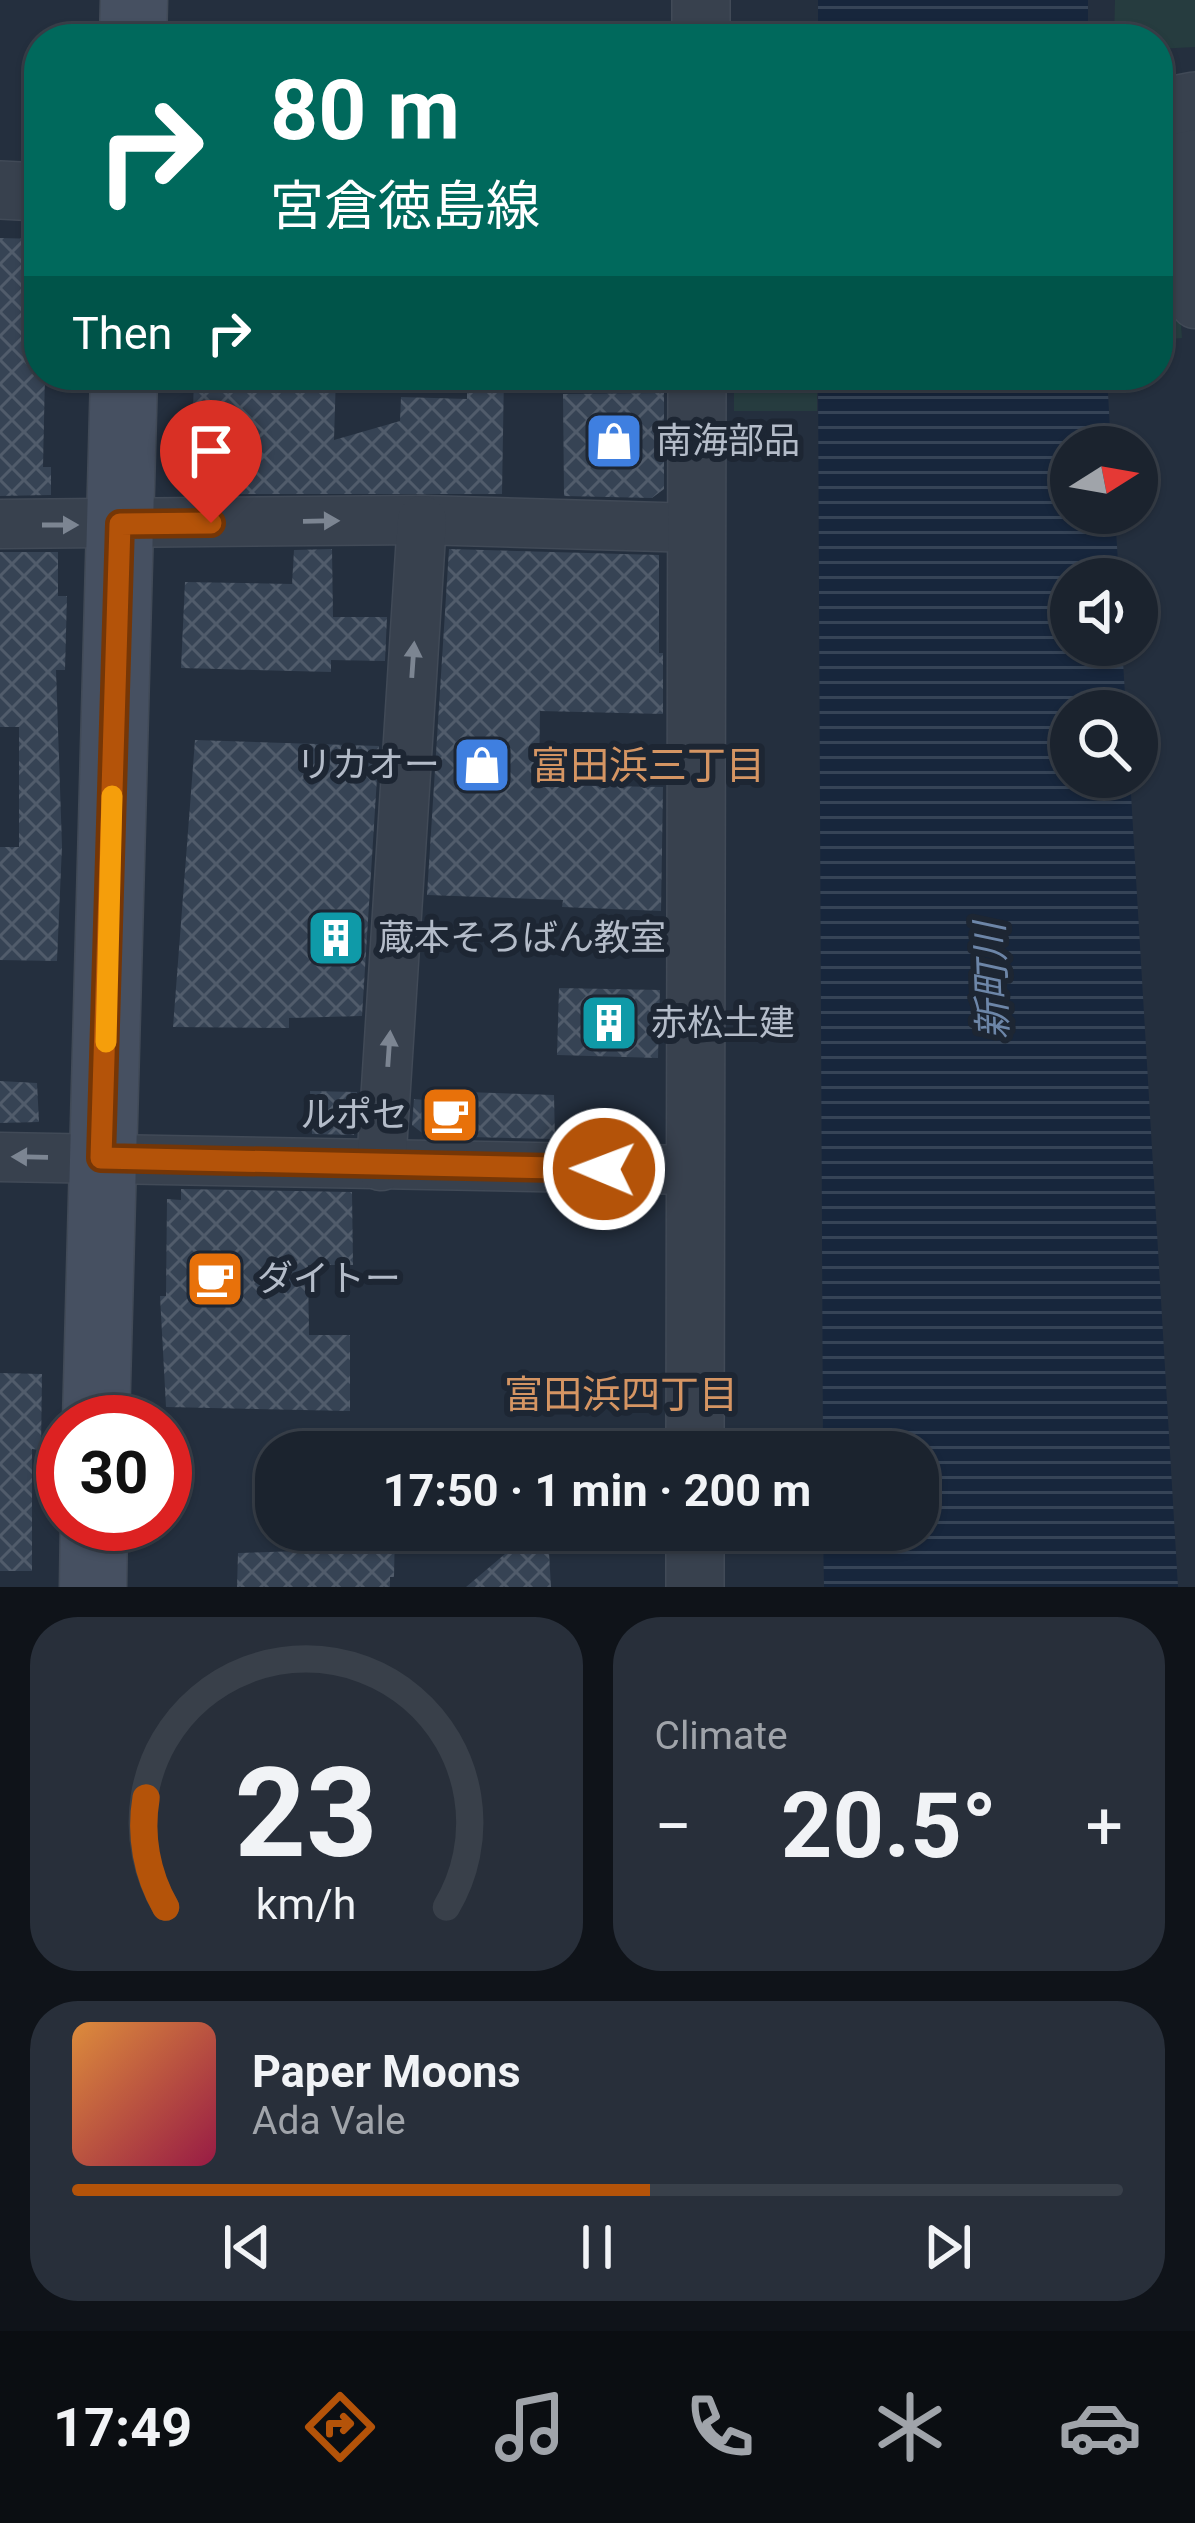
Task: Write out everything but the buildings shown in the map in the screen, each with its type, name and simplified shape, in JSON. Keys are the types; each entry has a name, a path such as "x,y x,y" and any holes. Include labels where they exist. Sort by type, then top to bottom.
{"main road":[{"path":"97,1395 124,390"},
{"path":"93,1587 94,1551"}],"street":[{"path":"1176,104 1195,304"},
{"path":"695,1431 697,390"},
{"path":"381,1166 422,520"},
{"path":"0,524 422,520 696,528"},
{"path":"0,1156 693,1170"},
{"path":"695,1551 695,1587"}],"green space":[{"path":"1115,0 1195,0 1195,47 1173,48 1173,24 1114,24"},
{"path":"1173,236 1176,249 1182,338 1173,339"},
{"path":"734,390 817,390 817,411 734,411"}],"water":[{"path":"818,0 1088,0 1088,24 818,24"},
{"name":"新町川","path":"818,390 1108,390 1110,426 1050,426 1050,534 1116,534 1118,558 1050,558 1050,666 1123,666 1125,690 1050,690 1050,798 1131,798 1178,1587 824,1587 823,1551 939,1551 939,1431 823,1431"}],"slow traffic":[{"path":"106,1042 112,796"}],"place":[{"name":"南海部品","path":"614,441"},
{"name":"リカオー","path":"482,765"},
{"name":"蔵本そろばん教室","path":"336,938"},
{"name":"赤松土建","path":"609,1023"},
{"name":"ルポセ","path":"450,1115"},
{"name":"ダイトー","path":"215,1279"}],"district":[{"name":"富田浜三丁目","path":"648,766"},
{"name":"富田浜四丁目","path":"621,1395"}],"route":[{"path":"211,523 120,524 101,1158 604,1169"}]}
